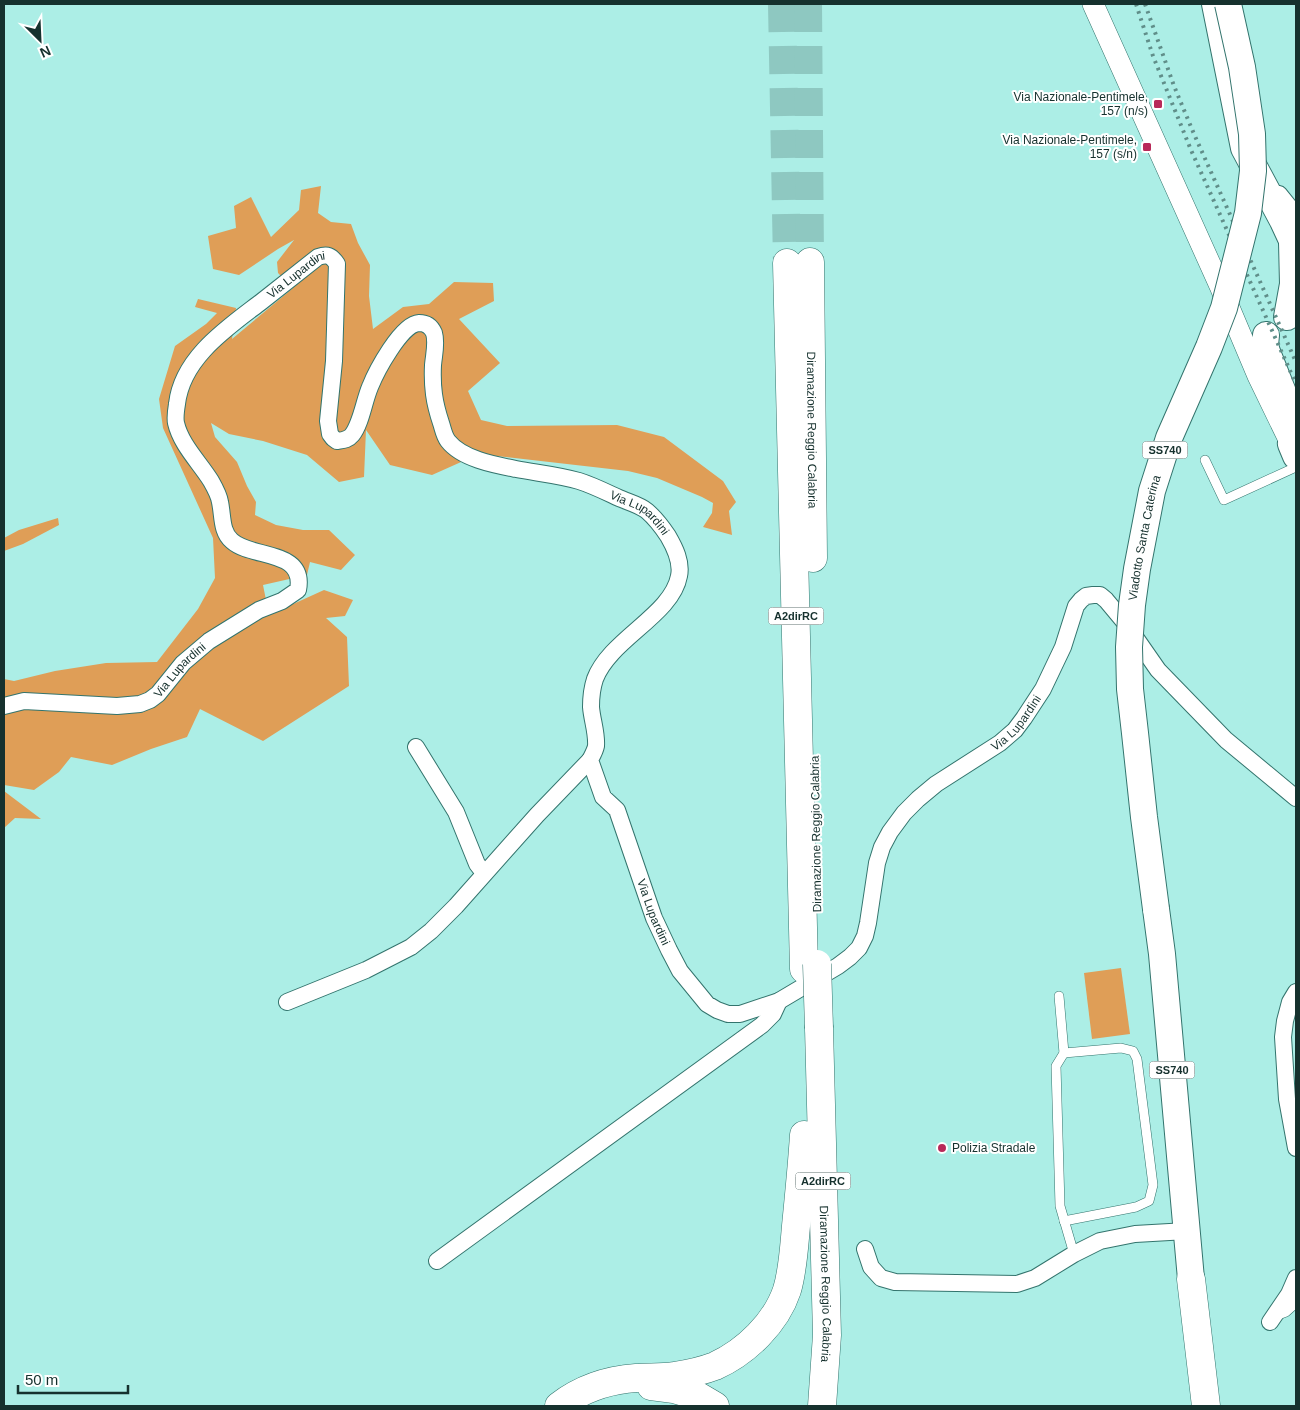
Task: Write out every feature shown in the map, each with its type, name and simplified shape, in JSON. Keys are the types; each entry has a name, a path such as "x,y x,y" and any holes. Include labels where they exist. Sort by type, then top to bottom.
{"highway":[{"name":"Diramazione Reggio Calabria","path":"798,263 811,1029 827,1335 822,1406"},
{"name":"Diramazione Reggio Calabria","path":"810,1406 813,1283 804,1135 811,1029"},
{"path":"559,1406 590,1388 607,1383 634,1378 673,1376 715,1366 732,1357 748,1345 764,1329 777,1312 786,1292 792,1268 804,1135"},
{"path":"1191,1278 1206,1406"},
{"path":"827,1335 831,1406"},
{"path":"607,1383 638,1384 674,1389 698,1396 715,1406"}],"main road":[{"path":"1215,4 1244,148 1283,221 1294,246 1293,307"},
{"name":"Viadotto Santa Caterina","path":"1187,1231 1162,954 1130,689 1129,647 1137,569 1152,490 1169,438 1224,308 1248,213 1253,171 1252,134 1242,67 1228,4"},
{"path":"1266,335 1265,345 1295,446"},
{"path":"1187,1231 1191,1278"}],"street":[{"path":"1093,4 1220,286 1258,376 1295,446"},
{"path":"1244,148 1296,215"},
{"name":"Via Lupardini","path":"4,706 24,701 117,706 140,704 158,694 183,663 209,640 259,610 282,600 298,590 300,582 291,565 283,559 240,546 232,541 225,532 220,500 206,472 183,440 176,423 176,410 178,394 185,377 197,358 217,336 318,257 325,255 330,256 337,264 334,361 328,421 330,434 333,438 338,441 352,435 370,386 388,352 409,326 416,323 424,323 430,326 434,333 436,346 432,382 434,402 443,432 458,451 498,465 579,481 625,501 647,511 662,528 675,548 679,561 679,576 673,592 661,608 629,636 606,661 596,677 592,690 591,707 596,748 590,760 603,797 617,810 661,934 680,971 706,1004 728,1014 740,1014 778,1002 838,966 859,948 865,936 868,923 877,863 882,847 890,832 904,813 918,799 936,784 1000,743 1024,718 1043,689 1063,647 1076,606 1086,596 1100,595 1106,600 1126,624 1158,670 1226,740 1296,798"},
{"path":"416,748 456,812 476,864 484,873"},
{"path":"287,1002 366,970 411,947 431,931 456,906 484,873 590,760"},
{"path":"1296,992 1290,1002 1283,1037 1287,1099 1296,1148"},
{"path":"438,1261 762,1024 773,1014 778,1002"},
{"path":"865,1249 871,1267 881,1278 895,1282 1016,1284 1036,1278 1074,1254 1100,1241 1135,1234 1187,1231"},
{"path":"1271,1319 1289,1294 1296,1278"}],"lane":[{"path":"1205,460 1224,500 1295,446"},
{"path":"1060,996 1064,1053 1056,1066 1060,1206 1074,1254"},
{"path":"1064,1053 1120,1048 1133,1051 1137,1059 1152,1185 1149,1200 1136,1207 1064,1221"},
{"path":"1271,1319 1286,1312 1296,1303"}],"shaded area":[{"path":"321,186 318,213 331,222 351,224 358,243 370,265 369,296 373,329 403,307 429,304 454,282 493,283 494,301 459,319 500,363 468,391 481,420 507,426 617,425 664,437 723,481 736,502 729,511 732,535 703,527 712,513 713,503 657,478 628,471 479,454 432,475 390,465 366,430 364,477 339,482 307,455 263,441 229,434 211,423 215,437 237,462 256,502 255,515 276,525 303,530 329,530 355,555 341,570 310,562 307,575 263,585 269,615 324,590 353,600 345,616 326,618 347,637 349,686 263,741 200,709 187,737 112,765 71,757 59,772 34,790 4,785 4,679 14,681 55,671 106,663 157,662 198,609 215,578 213,538 163,428 159,399 175,346 206,324 217,313 195,307 198,299 236,308 232,339 293,288 278,273 277,262 294,240 239,275 213,269 208,236 236,228 234,206 251,197 271,237 299,210 301,190"},
{"path":"58,518 59,525 23,544 4,551 4,538 19,530"},
{"path":"4,791 41,819 15,818 4,828"},
{"path":"1121,968 1130,1034 1092,1039 1084,973"}],"tunnel":[{"path":"782,4 787,263"},
{"path":"808,4 810,262"}],"railway":[{"path":"1136,4 1153,56 1191,150 1296,384"},
{"path":"1145,4 1174,86 1194,134 1296,362"}],"place":[{"name":"Via Nazionale-Pentimele, 157 (n/s)","path":"1158,104"},
{"name":"Via Nazionale-Pentimele, 157 (s/n)","path":"1147,147"},
{"name":"Polizia Stradale","path":"942,1148"}]}
